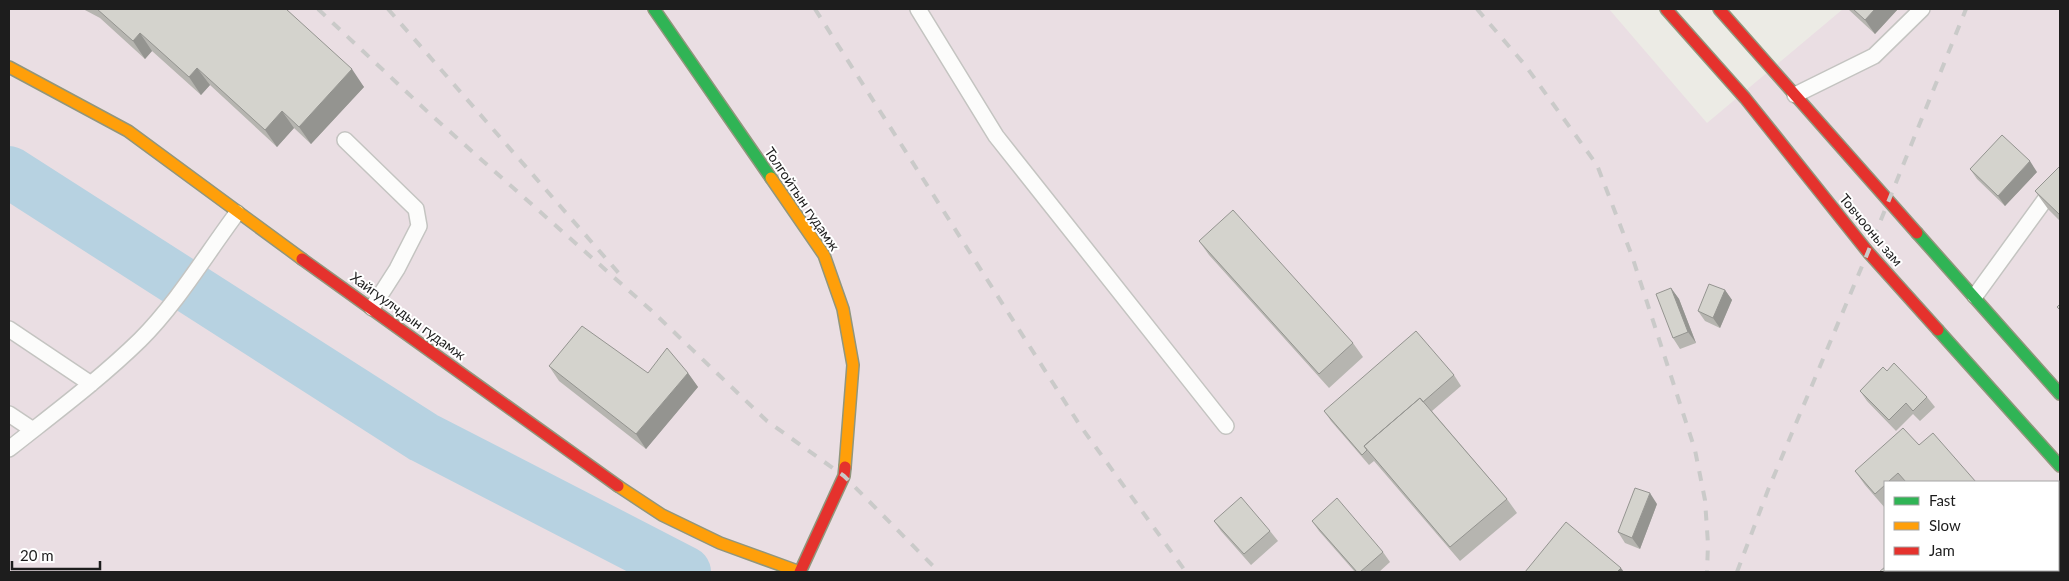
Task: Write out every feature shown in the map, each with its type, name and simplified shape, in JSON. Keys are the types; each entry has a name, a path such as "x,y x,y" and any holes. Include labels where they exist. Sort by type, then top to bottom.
{"main road":[{"name":"Толгойтын гудамж","path":"654,9 824,255 843,309 853,365 844,476 800,572"},
{"name":"Товчооны зам","path":"1666,9 1745,98 1868,252 2060,466"},
{"path":"1719,9 2060,394"},
{"name":"Хайгуулчдын гудамж","path":"9,67 128,131 237,214 372,308 593,469 662,515 720,543 800,572"}],"lane":[{"path":"918,9 996,136 1226,426"},
{"path":"1795,95 1874,56 1922,9"},
{"path":"345,140 416,209 419,226 397,268 372,308"},
{"path":"1975,296 2060,179"},
{"path":"9,449 91,384 140,339 176,298 237,214"},
{"path":"9,329 91,384"},
{"path":"9,414 33,430"}],"shaded area":[{"path":"9,9 1609,9 1707,123 1843,9 2060,9 2060,572 9,572"}],"building":[{"path":"97,9 286,9 352,69 299,127 282,111 265,130 197,68 189,77 140,33 133,41"},
{"path":"1853,9 1875,9 1865,20"},
{"path":"2002,135 2030,161 1998,196 1970,169"},
{"path":"2060,166 2060,215 2035,191"},
{"path":"1233,210 1353,343 1319,374 1199,241"},
{"path":"1709,284 1725,290 1713,318 1698,311"},
{"path":"1671,288 1688,332 1673,338 1656,294"},
{"path":"582,326 648,373 667,348 688,373 636,434 549,366"},
{"path":"1416,331 1454,375 1423,402 1420,398 1364,446 1367,450 1362,455 1324,411"},
{"path":"1894,363 1927,397 1913,411 1906,403 1889,420 1860,391 1883,367 1887,371"},
{"path":"1420,398 1507,499 1450,547 1364,446"},
{"path":"1903,428 1919,445 1933,433 1975,481 1905,481 1898,473 1889,481 1884,481 1884,486 1875,494 1855,471"},
{"path":"1635,488 1650,493 1632,538 1618,532"},
{"path":"1241,497 1270,531 1244,554 1214,521"},
{"path":"1337,498 1383,552 1360,572 1357,572 1312,521"},
{"path":"1566,522 1621,568 1617,572 1525,572"},
{"path":"1884,568 1884,571 1893,572 1879,572"}],"waterway":[{"path":"9,172 423,437 685,572"}],"railway":[{"path":"318,9 430,114 653,312 767,421 844,476 939,572"},
{"path":"388,9 623,278"},
{"path":"815,9 1079,424 1186,572"},
{"path":"1477,9 1525,65 1597,165 1632,256 1695,450 1705,500 1708,544 1707,572"},
{"path":"1737,572 1768,490 1868,252 1966,9"}],"traffic: fast":[{"path":"654,9 771,178"},
{"path":"1917,233 2060,394"},
{"path":"1938,330 2060,466"}],"traffic: slow":[{"path":"9,67 128,131 302,259"},
{"path":"771,178 824,255 843,309 853,365 845,467"},
{"path":"618,486 662,515 720,543 800,572"}],"traffic: jam":[{"path":"1666,9 1745,98 1868,252 1938,330"},
{"path":"1719,9 1917,233"},
{"path":"302,259 618,486"},
{"path":"800,572 844,476 845,467"}]}
